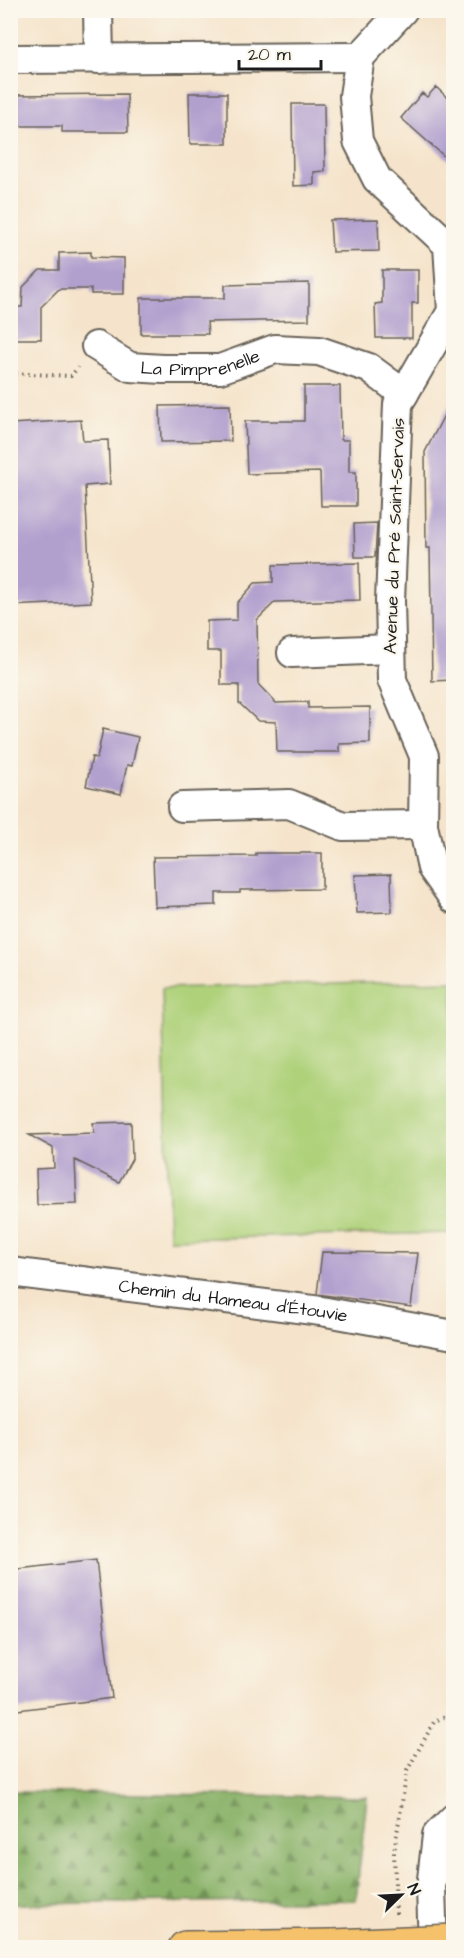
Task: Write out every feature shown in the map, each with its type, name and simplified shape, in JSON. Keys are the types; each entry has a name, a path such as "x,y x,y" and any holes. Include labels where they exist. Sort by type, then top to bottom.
{"highway":[{"path":"185,1947 334,1946 453,1941"}],"street":[{"path":"98,10 99,59"},
{"path":"10,59 360,57 403,10"},
{"name":"Avenue du Pré Saint-Servais","path":"360,57 354,96 358,141 377,179 448,245 452,311 398,405 390,649 392,680 424,756 423,825 432,868 453,899"},
{"name":"La Pimprenelle","path":"96,346 130,367 163,369 220,369 275,349 319,351 369,368 404,394"},
{"path":"292,653 390,649"},
{"path":"182,807 289,804 344,826 423,825"},
{"name":"Chemin du Hameau d'Étouvie","path":"10,1272 321,1311 453,1335"},
{"path":"433,1947 431,1888 437,1835 453,1818"}],"path":[{"path":"10,373 70,375 96,346"},
{"path":"396,1923 394,1852 408,1771 434,1722 453,1711"}],"green space":[{"path":"453,981 453,1233 169,1239 162,988"},
{"path":"11,1792 367,1797 356,1900 11,1904"}],"building":[{"path":"436,87 453,103 453,164 401,118 422,93 427,97"},
{"path":"189,93 227,93 227,144 190,144"},
{"path":"127,94 128,132 62,132 62,126 10,126 10,95"},
{"path":"292,104 324,104 325,171 314,172 314,185 293,186"},
{"path":"378,219 379,251 332,252 330,220"},
{"path":"91,252 91,257 124,258 124,294 91,294 91,289 59,289 41,307 41,339 10,339 10,307 22,307 23,287 40,270 59,270 59,253"},
{"path":"382,270 418,270 418,303 412,303 412,338 376,338 375,304 382,303"},
{"path":"309,283 309,320 207,322 208,334 141,334 141,298 225,298 225,285"},
{"path":"304,386 340,386 341,440 349,440 349,472 356,472 356,506 321,506 320,472 247,474 245,421 304,421"},
{"path":"453,398 453,680 432,681 430,548 426,548 425,452"},
{"path":"230,405 231,441 161,442 160,406"},
{"path":"81,420 83,441 108,440 110,484 85,486 91,602 10,606 10,424"},
{"path":"377,523 375,557 355,557 354,524"},
{"path":"359,563 360,600 275,602 257,620 258,684 276,703 308,702 308,708 370,707 370,743 339,744 339,752 277,752 276,722 258,721 239,703 239,685 221,685 221,651 207,651 207,621 237,620 237,603 255,583 273,582 273,565"},
{"path":"103,729 138,737 132,766 127,765 121,794 86,786 92,757 97,758"},
{"path":"256,853 322,853 322,889 240,890 240,893 216,893 216,905 155,907 153,857 256,856"},
{"path":"391,874 392,912 357,913 355,875"},
{"path":"131,1122 132,1159 119,1182 75,1160 77,1204 37,1205 36,1169 54,1168 53,1148 29,1135 94,1133 93,1123"},
{"path":"322,1252 418,1253 411,1307 317,1294"},
{"path":"96,1560 112,1698 10,1711 10,1570"}]}
